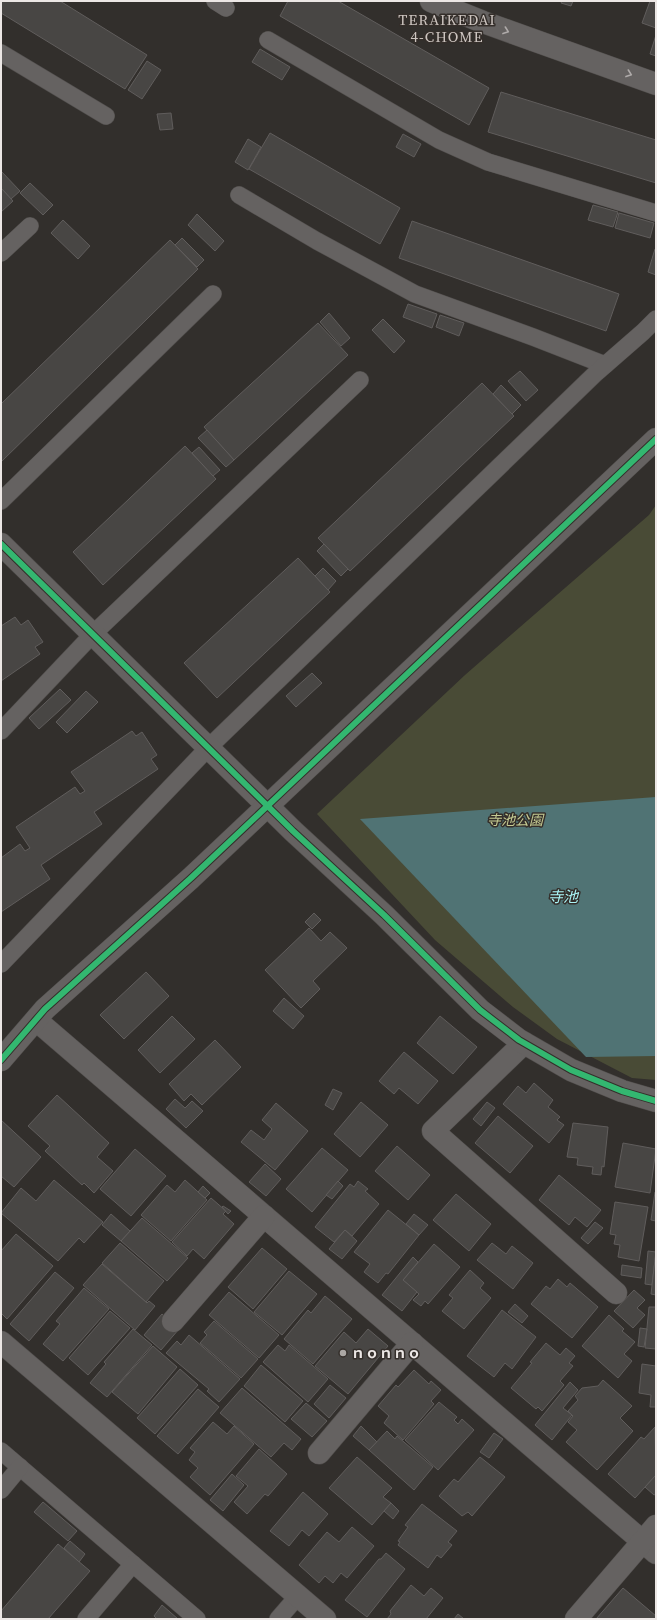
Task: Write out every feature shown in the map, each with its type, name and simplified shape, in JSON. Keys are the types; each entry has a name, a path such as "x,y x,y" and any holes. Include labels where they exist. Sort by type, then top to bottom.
{"street":[{"path":"431,1 476,20 656,84"},
{"path":"1,1060 45,1009 191,878 656,439"},
{"path":"1,544 268,806 384,915 480,1010 524,1043 571,1070 622,1091 656,1101"},
{"path":"36,1020 412,1343 652,1540 576,1619"},
{"path":"524,1043 433,1131 616,1293"},
{"path":"173,1321 264,1216"},
{"path":"1,1342 325,1619"},
{"path":"319,1453 412,1343"}],"lane":[{"path":"268,40 439,140 488,162 656,213"},
{"path":"1,53 106,116"},
{"path":"239,195 317,241 416,294 605,365"},
{"path":"1,253 30,226"},
{"path":"1,501 213,294"},
{"path":"1,964 209,747 605,365 656,318"},
{"path":"1,731 93,634 360,380"},
{"path":"1,1451 197,1619"},
{"path":"1,1490 20,1467"},
{"path":"86,1619 133,1564"},
{"path":"278,1619 298,1596"}],"green space":[{"name":"寺池公園","path":"656,505 656,1080 632,1078 557,1039 513,1007 435,940 317,814 465,675 649,515"}],"water":[{"name":"寺池","path":"656,797 656,1056 586,1057 360,819"}],"building":[{"path":"1,1 60,1 147,55 125,89 1,13"},
{"path":"288,1 338,1 489,88 469,125 280,16"},
{"path":"562,1 573,1 571,6 561,3"},
{"path":"650,1 656,1 656,28 642,23"},
{"path":"656,35 656,56 650,54"},
{"path":"260,49 290,67 282,80 252,62"},
{"path":"147,61 161,70 142,99 128,90"},
{"path":"501,92 656,140 656,183 488,132"},
{"path":"171,113 173,129 160,130 157,114"},
{"path":"270,133 400,208 380,244 249,169"},
{"path":"403,134 421,144 414,157 396,147"},
{"path":"248,139 261,147 248,170 235,162"},
{"path":"1,171 20,191 11,199 1,188"},
{"path":"30,183 53,205 43,215 20,193"},
{"path":"1,188 13,201 1,212"},
{"path":"593,205 618,212 613,227 588,220"},
{"path":"619,213 654,223 650,238 615,228"},
{"path":"197,214 224,241 215,251 188,225"},
{"path":"63,220 90,246 78,259 51,233"},
{"path":"412,221 619,294 606,331 399,258"},
{"path":"182,238 204,260 197,267 175,245"},
{"path":"170,240 198,269 1,462 1,404"},
{"path":"656,249 656,275 648,272"},
{"path":"408,304 437,314 432,328 403,317"},
{"path":"329,313 350,338 341,346 320,322"},
{"path":"440,315 464,323 459,336 436,327"},
{"path":"383,319 405,341 394,353 372,330"},
{"path":"318,323 348,355 234,460 204,427"},
{"path":"520,371 538,390 526,401 508,381"},
{"path":"482,383 514,416 350,571 318,538"},
{"path":"501,385 521,405 512,414 493,394"},
{"path":"207,430 234,460 226,467 198,438"},
{"path":"185,446 216,479 103,585 73,552"},
{"path":"199,447 220,470 213,476 192,453"},
{"path":"324,544 348,569 341,576 317,551"},
{"path":"298,558 330,592 217,698 184,663"},
{"path":"323,568 336,581 328,590 315,576"},
{"path":"15,617 21,625 28,620 43,642 35,647 40,654 1,681 1,626"},
{"path":"312,673 322,683 296,707 286,696"},
{"path":"60,689 71,700 39,729 29,718"},
{"path":"86,691 98,702 67,733 56,722"},
{"path":"132,731 136,736 142,732 157,755 151,759 158,769 94,812 102,824 41,865 50,879 1,912 1,858 20,844 25,851 30,848 16,827 75,787 80,794 85,791 71,772"},
{"path":"314,913 321,920 312,929 305,922"},
{"path":"309,928 321,941 330,932 347,948 313,981 320,989 301,1008 265,970"},
{"path":"146,972 169,996 124,1039 100,1015"},
{"path":"284,998 304,1016 293,1029 273,1011"},
{"path":"172,1016 195,1039 160,1073 138,1050"},
{"path":"440,1016 477,1047 453,1074 417,1043"},
{"path":"215,1040 241,1067 202,1105 191,1094 184,1101 169,1084"},
{"path":"404,1052 438,1081 418,1104 399,1088 394,1094 379,1081"},
{"path":"534,1083 553,1100 548,1107 560,1117 557,1120 564,1125 549,1143 503,1104 518,1086 526,1093"},
{"path":"333,1089 342,1093 333,1110 325,1105"},
{"path":"57,1095 109,1143 97,1157 113,1171 94,1193 84,1183 82,1185 45,1151 50,1146 28,1126"},
{"path":"175,1099 185,1108 192,1101 203,1111 186,1128 166,1109"},
{"path":"361,1102 388,1125 360,1157 334,1134"},
{"path":"487,1102 495,1108 481,1126 473,1119"},
{"path":"276,1103 308,1131 275,1170 241,1142 251,1130 264,1140 272,1129 262,1120"},
{"path":"498,1116 533,1146 510,1173 475,1143"},
{"path":"1,1120 41,1157 14,1187 1,1176"},
{"path":"573,1123 608,1127 604,1167 602,1166 601,1175 592,1174 593,1167 577,1165 578,1158 567,1157"},
{"path":"623,1143 656,1149 650,1193 615,1187"},
{"path":"397,1146 430,1175 408,1200 375,1171"},
{"path":"322,1148 348,1170 312,1212 286,1189"},
{"path":"135,1149 166,1176 131,1216 100,1189"},
{"path":"265,1164 281,1179 266,1196 249,1182"},
{"path":"559,1175 601,1210 587,1227 575,1217 569,1225 539,1200"},
{"path":"54,1180 103,1222 84,1243 79,1238 58,1261 1,1213 21,1188 36,1201"},
{"path":"185,1180 207,1200 171,1241 141,1215 167,1185 175,1192"},
{"path":"338,1181 343,1186 332,1199 326,1195"},
{"path":"358,1181 368,1189 365,1191 379,1204 352,1236 345,1230 334,1242 315,1227 350,1184 354,1187"},
{"path":"203,1186 210,1193 205,1198 198,1192"},
{"path":"656,1192 656,1221 651,1220"},
{"path":"456,1194 491,1224 469,1251 433,1220"},
{"path":"211,1198 226,1211 223,1214 234,1224 204,1259 193,1249 187,1256 172,1242"},
{"path":"615,1202 648,1207 639,1261 618,1257 620,1245 614,1244 616,1235 610,1234"},
{"path":"223,1206 231,1211 228,1214 222,1207"},
{"path":"388,1210 419,1235 388,1274 386,1273 378,1283 364,1272 370,1264 354,1252"},
{"path":"111,1214 130,1231 121,1241 102,1225"},
{"path":"414,1214 428,1225 419,1235 406,1224"},
{"path":"142,1218 188,1258 167,1281 121,1241"},
{"path":"595,1222 603,1228 588,1244 581,1238"},
{"path":"345,1230 357,1241 342,1259 329,1249"},
{"path":"16,1234 53,1266 7,1319 1,1313 1,1251"},
{"path":"120,1243 164,1281 146,1302 102,1263"},
{"path":"492,1243 506,1254 512,1246 533,1263 513,1289 477,1260"},
{"path":"434,1244 460,1267 428,1304 425,1301 421,1306 413,1300 419,1294 403,1280"},
{"path":"262,1248 287,1269 253,1309 228,1287"},
{"path":"648,1251 656,1252 652,1285 645,1284"},
{"path":"656,1251 656,1295 651,1294"},
{"path":"413,1257 418,1262 403,1280 417,1292 402,1311 382,1295"},
{"path":"102,1264 147,1303 149,1301 155,1306 135,1330 83,1285"},
{"path":"622,1265 642,1268 641,1278 621,1275"},
{"path":"470,1270 484,1283 480,1288 491,1298 464,1329 442,1311 453,1298 449,1295"},
{"path":"289,1271 317,1294 282,1335 254,1312"},
{"path":"55,1272 74,1288 29,1341 10,1324"},
{"path":"558,1279 567,1287 570,1283 598,1307 572,1338 531,1304 546,1286 550,1289"},
{"path":"84,1288 109,1309 63,1361 43,1344 60,1324 56,1321"},
{"path":"634,1290 645,1300 637,1308 645,1315 633,1328 614,1311"},
{"path":"229,1292 279,1335 259,1358 209,1315"},
{"path":"325,1296 352,1319 313,1364 284,1339 308,1310 311,1313"},
{"path":"515,1304 528,1316 522,1323 508,1312"},
{"path":"649,1307 656,1307 656,1349 645,1348"},
{"path":"502,1310 536,1337 512,1369 505,1363 494,1377 467,1356"},
{"path":"110,1311 130,1328 88,1375 69,1358"},
{"path":"162,1314 179,1329 161,1350 144,1335"},
{"path":"609,1315 624,1329 622,1331 635,1342 624,1354 632,1361 618,1378 582,1346"},
{"path":"214,1321 258,1359 241,1378 200,1343 207,1335 204,1332"},
{"path":"640,1328 647,1329 644,1347 638,1346"},
{"path":"133,1329 152,1345 107,1397 90,1383 106,1364 104,1362"},
{"path":"368,1329 388,1346 348,1394 315,1366 344,1332 356,1343"},
{"path":"189,1335 240,1379 219,1402 207,1391 209,1389 166,1353 177,1341 181,1345"},
{"path":"546,1343 560,1355 566,1348 575,1356 569,1363 573,1366 560,1381 564,1385 542,1411 538,1407 536,1409 511,1388 532,1363 530,1362"},
{"path":"278,1345 285,1351 289,1345 328,1379 308,1402 263,1362"},
{"path":"153,1346 177,1367 138,1414 112,1392"},
{"path":"642,1364 656,1366 656,1407 650,1407 651,1395 639,1393"},
{"path":"261,1365 303,1401 285,1422 244,1386"},
{"path":"180,1369 198,1385 155,1434 137,1418"},
{"path":"414,1370 429,1384 431,1381 441,1390 431,1401 434,1404 403,1440 384,1423 389,1416 378,1406 396,1385 398,1387"},
{"path":"603,1380 632,1406 620,1418 633,1431 597,1470 566,1442 577,1430 568,1422 573,1416 568,1411 578,1400 575,1396 582,1388 598,1386"},
{"path":"570,1382 578,1390 563,1408 572,1415 552,1440 535,1425"},
{"path":"330,1385 346,1398 329,1418 314,1404"},
{"path":"242,1388 301,1439 292,1450 284,1443 271,1457 220,1413"},
{"path":"198,1389 219,1407 178,1454 157,1436"},
{"path":"439,1402 457,1417 454,1420 458,1424 462,1419 474,1430 438,1470 405,1440"},
{"path":"306,1403 327,1421 312,1437 291,1419"},
{"path":"213,1422 227,1434 234,1426 254,1444 210,1495 190,1477 198,1468 189,1460 195,1452 190,1448"},
{"path":"361,1426 377,1442 369,1450 353,1436"},
{"path":"655,1427 656,1475 635,1498 608,1474 641,1437 644,1439"},
{"path":"387,1431 395,1439 397,1436 433,1467 414,1490 369,1450"},
{"path":"494,1433 503,1439 489,1458 480,1452"},
{"path":"259,1449 287,1474 268,1496 265,1494 247,1514 234,1502 248,1486 236,1476"},
{"path":"357,1457 392,1488 383,1497 391,1503 372,1525 329,1488"},
{"path":"480,1457 505,1477 472,1516 468,1512 462,1516 439,1496 454,1479 458,1482"},
{"path":"232,1474 244,1485 223,1511 210,1500"},
{"path":"656,1475 656,1494 654,1495 645,1487"},
{"path":"303,1492 328,1514 309,1536 302,1530 289,1546 270,1531"},
{"path":"43,1502 77,1531 68,1541 34,1512"},
{"path":"391,1503 399,1511 393,1519 384,1511"},
{"path":"422,1504 457,1531 448,1542 452,1545 441,1558 437,1555 428,1568 398,1545 400,1542 398,1541 408,1527 405,1525"},
{"path":"352,1527 374,1546 347,1578 341,1573 333,1583 325,1576 319,1583 299,1565 327,1532 339,1542"},
{"path":"70,1541 85,1554 79,1562 64,1548"},
{"path":"58,1544 90,1571 48,1619 1,1619 1,1611"},
{"path":"386,1553 405,1569 367,1617 345,1600 379,1559 381,1559"},
{"path":"411,1585 424,1596 431,1588 443,1598 426,1619 387,1619 391,1614 390,1611"},
{"path":"623,1588 656,1616 655,1619 596,1619"},
{"path":"162,1605 178,1619 157,1619 154,1616"},
{"path":"458,1614 464,1619 454,1619"}],"cycle path":[{"path":"1,1060 45,1009 191,878 656,439"},
{"path":"1,544 293,831 384,915 480,1010 519,1040 571,1070 622,1091 656,1101"}],"place":[{"name":"ｎｏｎｎｏ","path":"343,1353"}],"district":[{"name":"TERAIKEDAI 4-CHOME","path":"447,28"}]}
